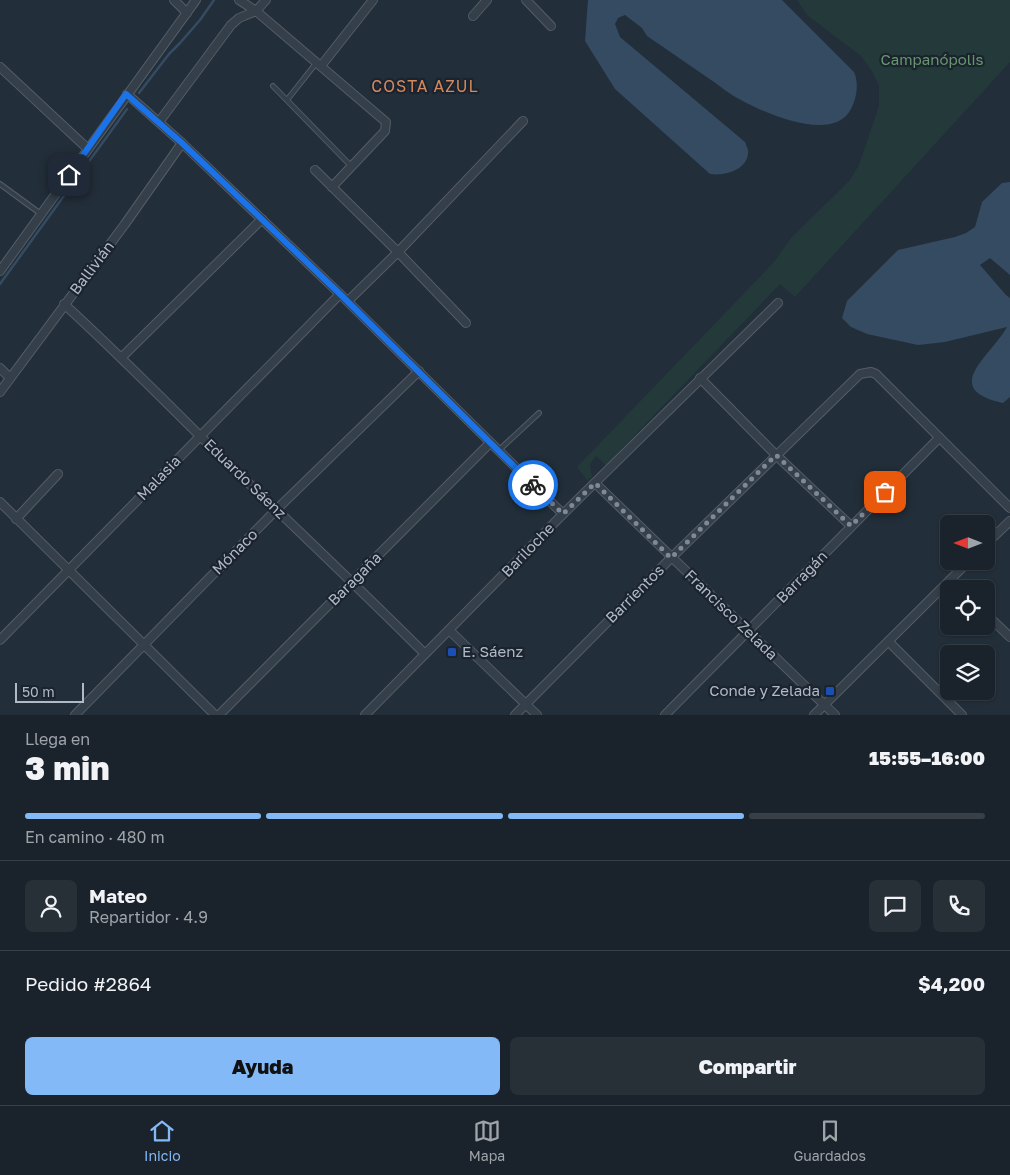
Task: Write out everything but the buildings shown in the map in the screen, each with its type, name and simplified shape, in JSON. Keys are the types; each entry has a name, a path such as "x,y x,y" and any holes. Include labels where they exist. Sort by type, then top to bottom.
{"street":[{"path":"174,0 187,12"},
{"path":"0,270 196,0"},
{"path":"239,0 256,11 386,122 385,131 332,187"},
{"path":"159,122 231,25 239,18 256,11 266,0"},
{"path":"319,64 373,0"},
{"path":"473,16 487,0"},
{"path":"526,0 551,26"},
{"path":"0,67 88,149"},
{"path":"126,94 182,143 348,301 563,514"},
{"path":"348,301 398,252 523,121"},
{"name":"Ballivián","path":"0,392 125,224 182,143"},
{"path":"315,170 466,323"},
{"path":"122,357 262,219"},
{"name":"Malasia","path":"0,640 340,294"},
{"name":"Bariloche","path":"366,715 563,514 778,303"},
{"name":"Eduardo Sáenz","path":"64,304 122,357 200,436 353,581 425,654"},
{"path":"0,368 10,378"},
{"name":"Mónaco","path":"75,715 419,371"},
{"name":"Barrientos","path":"516,715 671,558 856,377 866,373 876,374 939,438"},
{"path":"700,378 776,455 851,526"},
{"path":"939,438 1010,508"},
{"name":"Barragán","path":"665,715 939,438"},
{"name":"Baragaña","path":"219,715 490,443"},
{"path":"16,519 58,474"},
{"name":"Francisco Zelada","path":"595,483 835,715"},
{"path":"0,502 215,715"},
{"path":"995,535 1010,521"},
{"path":"951,580 960,570"},
{"path":"814,715 940,591"},
{"path":"995,623 1010,638"},
{"path":"449,630 537,715"},
{"path":"889,642 962,715"}],"lane":[{"path":"287,100 319,64"},
{"path":"273,86 352,167"},
{"path":"0,184 41,214"},
{"path":"498,451 539,413"}],"green space":[{"name":"Campanópolis","path":"797,0 1010,0 1010,62 795,297 780,284 606,465 596,456 590,464 592,477 587,480 577,467 774,262 791,238 850,180 859,165 879,106 879,86 872,71 861,56 807,15"}],"water":[{"path":"588,0 782,0 854,72 857,86 853,105 842,119 829,124 814,125 781,118 732,95 647,36 642,28 625,15 618,18 615,24 620,37 745,142 748,149 747,159 739,168 727,173 710,174 615,89 585,41"},
{"path":"1010,182 1010,275 990,258 980,265 1010,298 1010,397 1003,403 984,397 974,389 972,380 982,360 1007,327 945,342 918,345 867,334 851,327 842,318 847,301 898,250 966,233 975,227 982,202 1002,183"}],"waterway":[{"path":"139,93 169,54 200,20 214,0"},
{"path":"0,284 127,109"}],"way so far":[{"path":"533,485 563,514 595,483 671,558 776,455 851,526 885,492"}],"place":[{"name":"E. Sáenz","path":"452,652"},
{"name":"Conde y Zelada","path":"830,691"}],"district":[{"name":"COSTA AZUL","path":"425,86"}],"route":[{"path":"69,175 126,94 182,143 340,294 533,485"}]}
